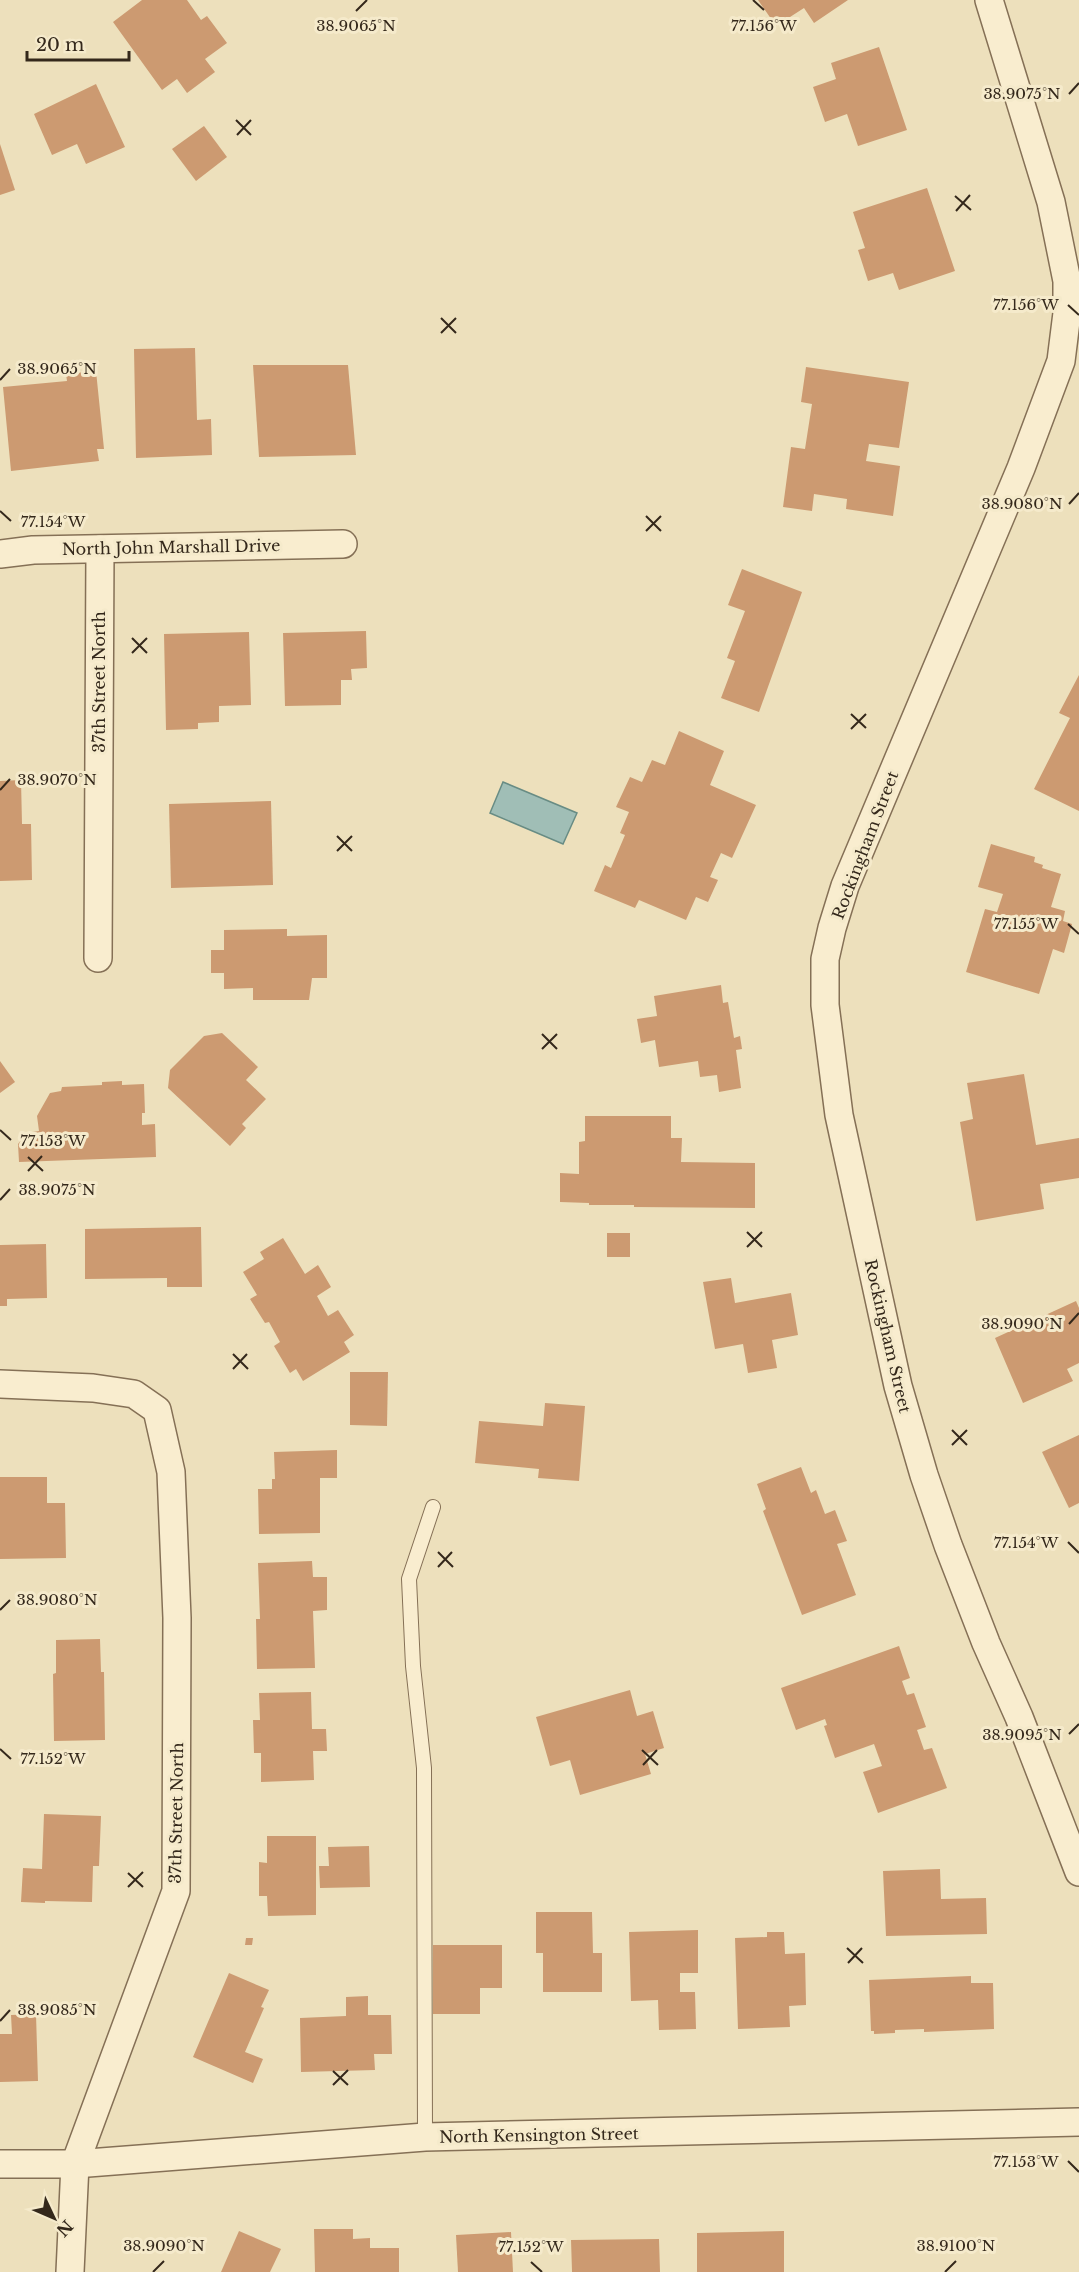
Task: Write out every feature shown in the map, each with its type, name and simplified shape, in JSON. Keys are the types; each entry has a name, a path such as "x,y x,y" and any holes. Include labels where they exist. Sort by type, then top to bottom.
{"street":[{"name":"Rockingham Street","path":"989,0 1051,202 1073,316 1061,361 1021,468 845,886 825,959 825,1005 839,1115 898,1386 920,1464 986,1643 1019,1717 1079,1872"},
{"name":"North John Marshall Drive","path":"0,554 33,550 343,544"},
{"name":"37th Street North","path":"98,958 100,549"},
{"name":"37th Street North","path":"0,1384 30,1383 134,1394 156,1410 172,1483 177,1618 176,1891 75,2164 70,2272"},
{"name":"North Kensington Street","path":"0,2164 75,2164 425,2138 1079,2122"}],"lane":[{"path":"425,2138 424,1768 413,1666 409,1579 433,1507"}],"water":[{"path":"503,782 577,813 563,844 490,813"}],"building":[{"path":"142,0 187,0 201,20 207,16 227,43 205,59 215,72 187,93 177,79 162,90 113,22"},
{"path":"758,0 848,0 814,23 804,8 776,26"},
{"path":"879,47 907,130 858,146 847,114 825,122 813,87 836,79 831,63"},
{"path":"96,84 125,147 86,164 77,144 52,155 34,114"},
{"path":"204,126 227,157 196,181 172,149"},
{"path":"0,144 15,190 0,195"},
{"path":"927,188 955,271 899,290 893,273 868,281 858,250 865,248 853,212"},
{"path":"195,348 197,420 211,419 212,455 136,458 134,349"},
{"path":"253,365 348,365 356,455 259,457"},
{"path":"806,367 909,382 899,448 869,444 866,461 900,466 893,516 846,509 847,499 814,494 812,511 783,507 791,447 805,449 812,404 801,402"},
{"path":"96,371 104,449 97,449 99,461 11,471 3,387 67,381 66,374"},
{"path":"742,569 802,592 759,712 721,698 735,661 727,658 745,611 728,605"},
{"path":"366,631 367,668 351,669 352,680 341,680 341,705 285,706 283,633"},
{"path":"249,632 251,705 219,706 219,722 198,723 198,729 166,730 164,634"},
{"path":"1079,675 1079,811 1034,789 1070,718 1059,713"},
{"path":"679,731 724,751 710,785 756,805 732,858 721,853 710,877 718,880 708,902 696,897 686,920 639,900 635,908 594,891 605,865 611,868 625,835 620,833 629,812 616,807 630,777 642,782 652,760 665,765"},
{"path":"21,780 22,824 31,824 32,880 0,881 0,781"},
{"path":"271,801 273,885 171,888 169,804"},
{"path":"991,844 1035,857 1034,862 1043,865 1042,868 1061,874 1051,907 1065,911 1063,921 1072,924 1064,953 1053,949 1039,994 966,972 985,909 997,912 1003,894 978,887"},
{"path":"287,929 287,936 327,935 327,978 312,978 309,1000 253,1000 253,988 224,989 224,973 211,973 211,950 224,950 224,930"},
{"path":"721,985 723,1003 728,1002 734,1038 740,1036 742,1049 736,1050 741,1088 719,1092 717,1075 700,1077 698,1061 659,1067 655,1040 641,1043 637,1019 657,1016 654,996"},
{"path":"222,1033 258,1067 246,1080 266,1099 242,1124 246,1128 230,1146 168,1088 170,1070 204,1036"},
{"path":"0,1061 15,1082 0,1093"},
{"path":"1024,1074 1036,1145 1079,1138 1079,1178 1040,1184 1044,1209 976,1221 960,1122 973,1119 967,1083"},
{"path":"122,1081 122,1085 144,1084 145,1113 142,1113 142,1125 155,1124 156,1157 19,1162 18,1144 27,1133 39,1131 37,1116 50,1093 61,1091 62,1087 102,1085 102,1082"},
{"path":"585,1116 671,1116 671,1138 682,1138 681,1162 755,1163 755,1208 634,1207 634,1205 589,1205 589,1203 560,1202 560,1173 579,1174 579,1142 585,1141"},
{"path":"201,1227 202,1287 167,1287 167,1278 85,1279 85,1229"},
{"path":"607,1233 630,1233 630,1257 607,1257"},
{"path":"283,1238 305,1274 318,1265 331,1287 317,1296 328,1316 338,1310 354,1335 344,1342 350,1352 303,1381 296,1369 290,1373 274,1346 280,1342 269,1322 265,1323 250,1299 257,1295 243,1272 264,1259 260,1252"},
{"path":"46,1244 47,1298 7,1299 7,1306 0,1306 0,1245"},
{"path":"731,1278 735,1303 791,1293 798,1335 772,1340 777,1368 748,1373 743,1344 715,1349 703,1282"},
{"path":"1076,1301 1079,1308 1079,1363 1067,1369 1073,1381 1023,1403 995,1338"},
{"path":"350,1372 388,1372 387,1426 350,1425"},
{"path":"545,1403 585,1406 579,1481 538,1478 539,1469 475,1463 479,1421 543,1426"},
{"path":"1079,1435 1079,1503 1069,1508 1042,1452"},
{"path":"337,1450 337,1478 320,1478 320,1533 259,1534 258,1489 272,1489 272,1479 275,1479 274,1452"},
{"path":"801,1467 811,1493 816,1490 825,1514 835,1510 847,1541 837,1544 856,1595 802,1615 763,1511 766,1509 757,1484"},
{"path":"0,1477 47,1477 47,1503 65,1503 66,1558 0,1559"},
{"path":"312,1561 313,1577 327,1577 327,1610 313,1611 315,1668 257,1669 256,1619 260,1619 258,1563"},
{"path":"100,1639 101,1672 104,1672 105,1740 54,1741 53,1674 56,1673 56,1640"},
{"path":"899,1646 910,1678 902,1681 907,1695 914,1693 926,1727 917,1730 924,1750 932,1748 947,1788 878,1813 863,1772 882,1766 874,1744 835,1758 824,1726 827,1725 825,1719 796,1730 781,1688"},
{"path":"630,1690 637,1716 653,1711 664,1748 645,1754 651,1774 580,1795 570,1760 550,1766 536,1717"},
{"path":"311,1692 312,1729 326,1729 327,1751 313,1751 314,1780 261,1782 261,1753 254,1753 253,1720 260,1720 259,1693"},
{"path":"44,1814 101,1816 99,1866 93,1866 92,1902 21,1902 23,1868 42,1869"},
{"path":"267,1836 316,1836 316,1915 268,1916 267,1896 259,1896 259,1862 267,1863"},
{"path":"369,1846 370,1887 320,1888 319,1866 329,1866 328,1847"},
{"path":"940,1869 941,1899 986,1898 987,1934 886,1936 883,1871"},
{"path":"536,1912 592,1912 593,1953 602,1953 602,1992 543,1992 543,1953 536,1953"},
{"path":"698,1930 698,1973 680,1973 680,1992 695,1992 696,2029 659,2030 658,2000 631,2001 629,1932"},
{"path":"767,1932 784,1932 785,1954 805,1953 806,2005 789,2006 790,2027 738,2029 735,1938 767,1937"},
{"path":"246,1938 253,1938 252,1945 245,1945"},
{"path":"433,1945 502,1945 502,1988 480,1988 480,2014 433,2014"},
{"path":"229,1973 269,1990 261,2007 264,2008 245,2052 263,2059 253,2083 193,2057"},
{"path":"971,1976 971,1983 993,1983 994,2029 924,2032 924,2029 895,2030 895,2033 874,2034 874,2031 871,2031 869,1980"},
{"path":"368,1996 368,2015 391,2015 392,2054 374,2054 375,2070 301,2072 300,2018 346,2016 346,1997"},
{"path":"36,2014 38,2081 0,2082 0,2034 12,2034 11,2015"},
{"path":"314,2229 353,2229 353,2239 370,2238 370,2248 399,2248 399,2272 315,2272"},
{"path":"239,2231 281,2249 270,2272 221,2272"},
{"path":"784,2231 784,2272 697,2272 697,2233"},
{"path":"511,2232 513,2272 458,2272 456,2235"},
{"path":"659,2239 660,2272 572,2272 571,2240"}]}
